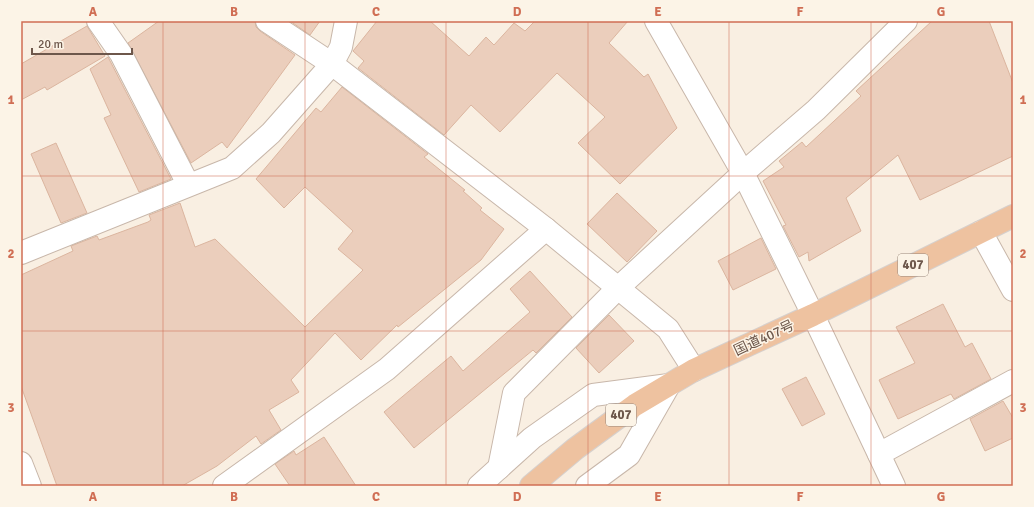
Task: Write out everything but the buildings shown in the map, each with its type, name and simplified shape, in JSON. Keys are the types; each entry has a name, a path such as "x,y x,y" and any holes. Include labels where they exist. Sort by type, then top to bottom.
{"highway":[{"name":"国道407号","path":"531,486 575,449 635,405 694,370 813,315 1013,216"}],"street":[{"path":"98,21 121,54 188,184"},
{"path":"266,21 332,64 546,228 668,329 694,370"},
{"path":"21,253 188,184 232,168 271,133 332,64 341,46 346,21"},
{"path":"656,21 743,172 894,486"},
{"path":"498,468 514,393 618,288 743,172 816,110 906,21"},
{"path":"224,486 387,369 546,228"},
{"path":"981,232 1013,290"},
{"path":"879,454 1013,381"},
{"path":"479,486 532,438 593,395 669,385"},
{"path":"588,486 629,455 669,385"},
{"path":"21,463 30,486"}]}
